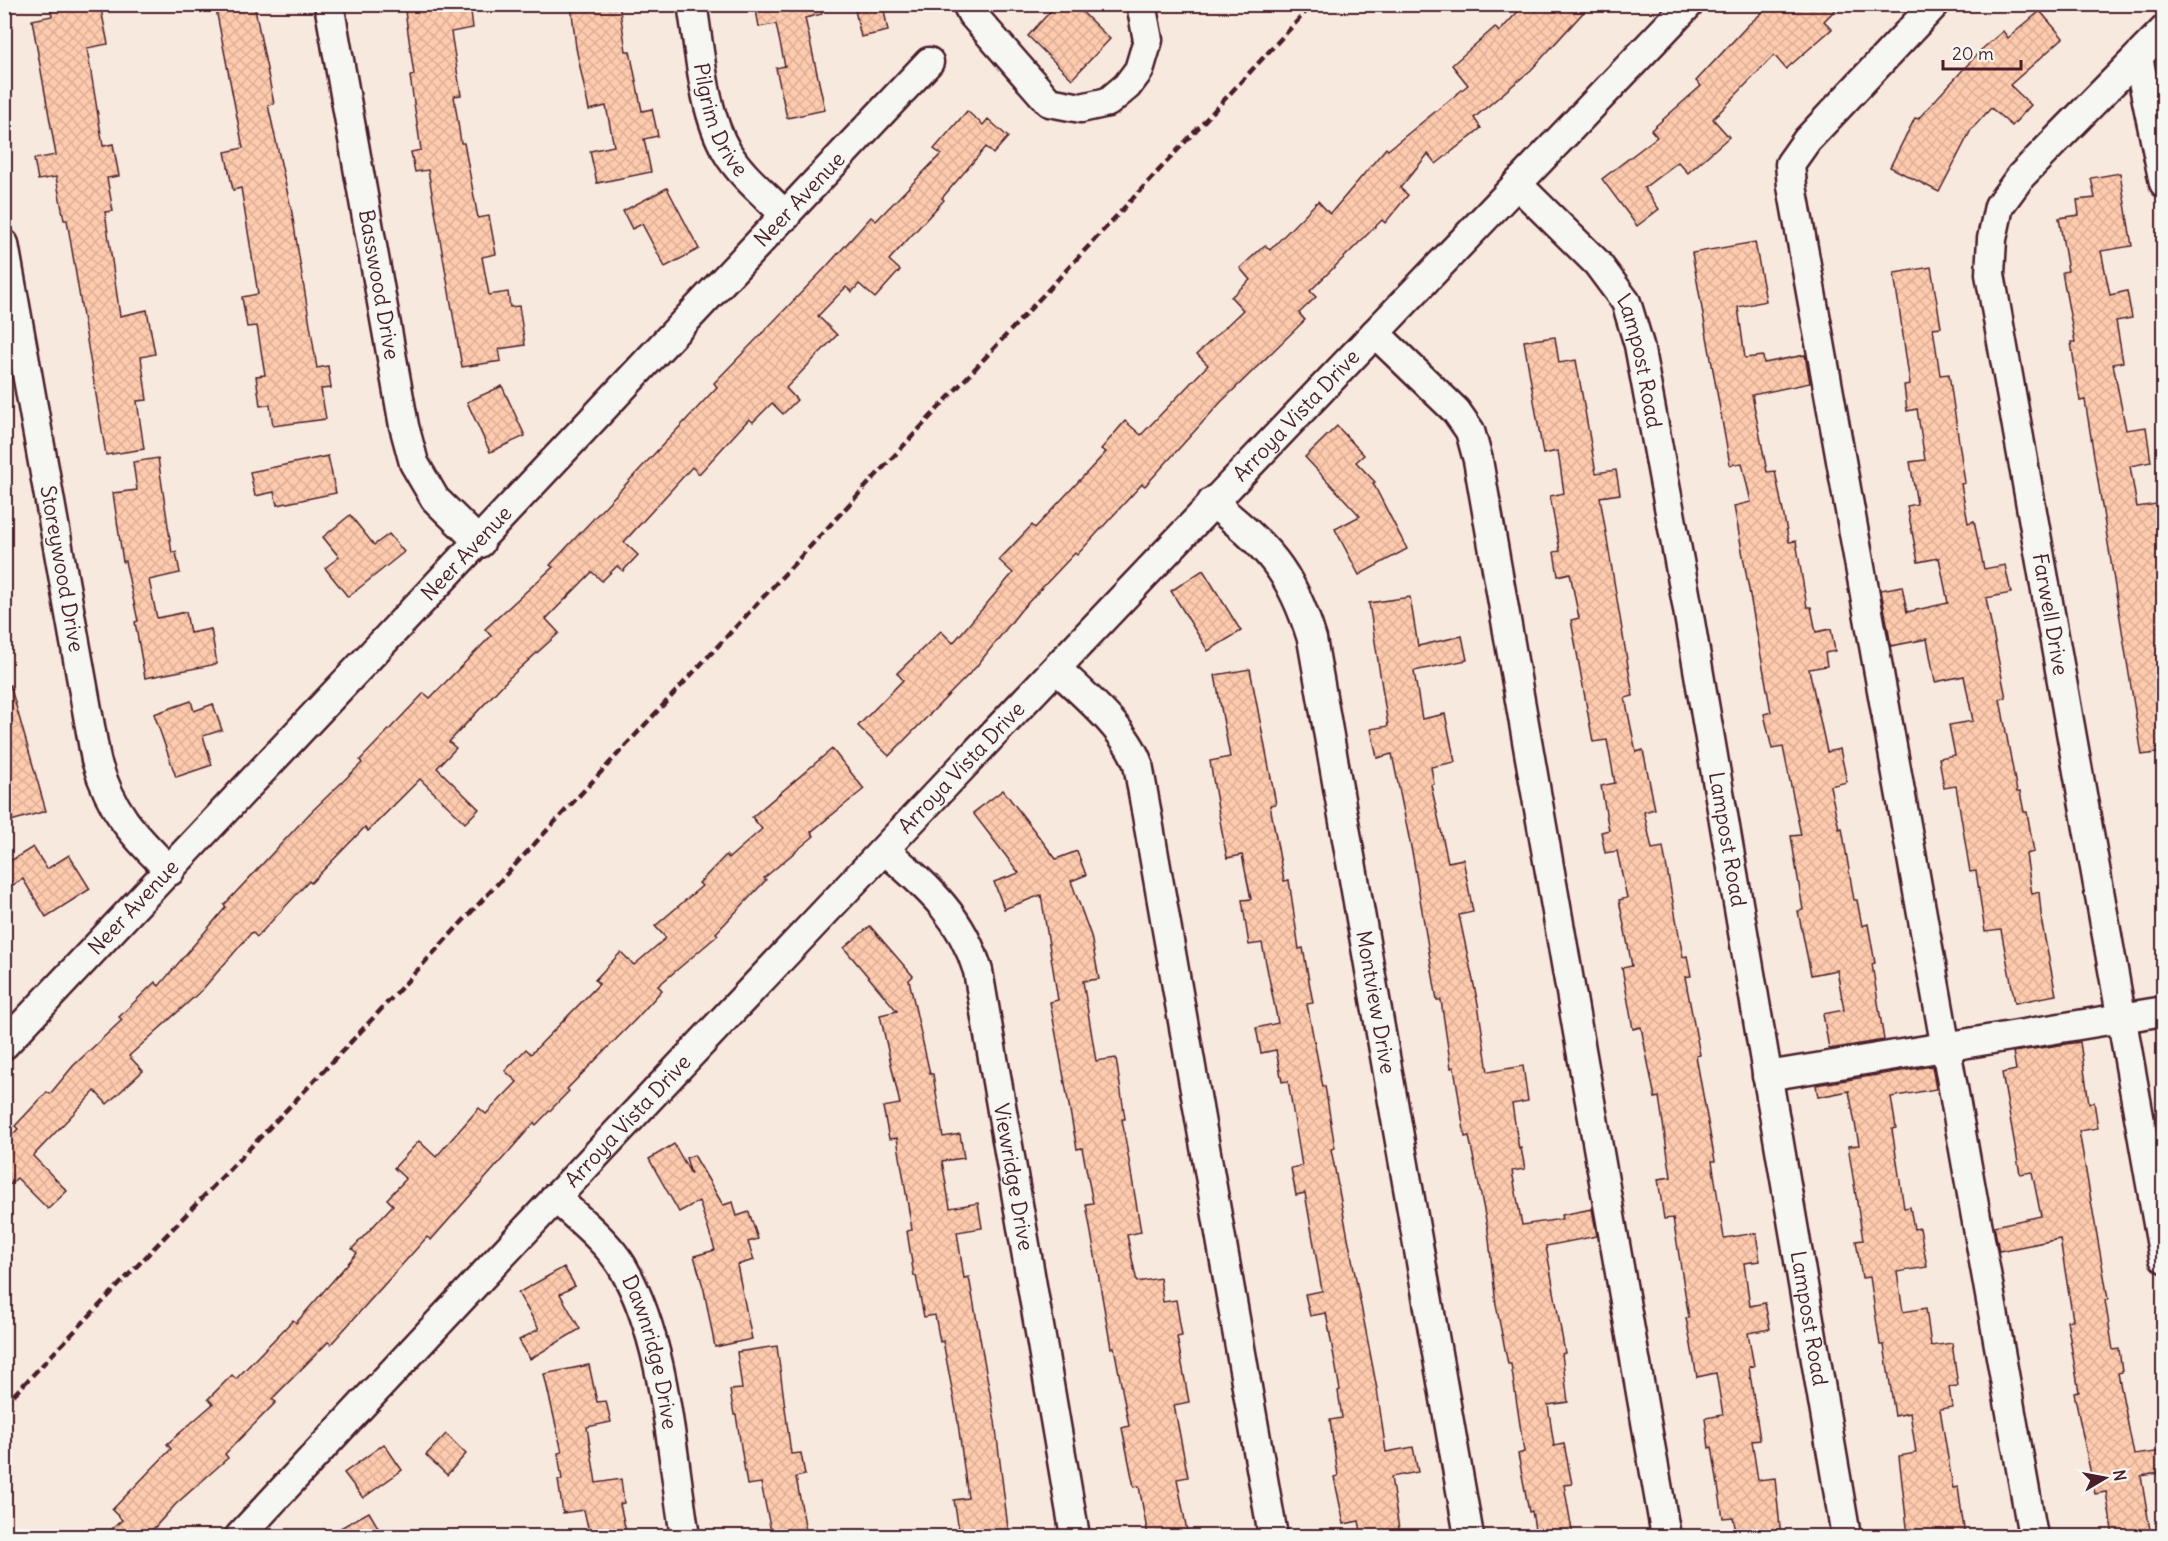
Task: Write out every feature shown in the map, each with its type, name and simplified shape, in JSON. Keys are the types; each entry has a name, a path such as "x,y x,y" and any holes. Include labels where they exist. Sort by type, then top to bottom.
{"street":[{"name":"Basswood Drive","path":"329,4 404,426 414,463 435,499 480,543"},
{"name":"Pilgrim Drive","path":"692,4 712,118 727,152 742,171 786,216"},
{"path":"967,4 972,14 1049,102 1080,108 1108,102 1127,86 1139,70 1148,40 1141,4"},
{"name":"Arroya Vista Drive","path":"240,1536 555,1197 1057,669 1212,502 1689,4"},
{"path":"1935,4 1806,140 1790,164 1792,186 2033,1536"},
{"name":"Farwell Drive","path":"2163,30 2021,176 2000,206 1992,239 1990,274 2163,1258"},
{"path":"2138,57 2163,183"},
{"name":"Neer Avenue","path":"4,1046 480,543 929,62"},
{"name":"Lampost Road","path":"1517,184 1598,263 1626,302 1639,345 1687,604 1846,1536"},
{"name":"Storeywood Drive","path":"4,244 96,760 105,790 128,829 170,871"},
{"path":"1374,333 1456,411 1470,430 1478,459 1666,1536"},
{"name":"Montview Drive","path":"1212,502 1259,542 1284,570 1301,603 1312,639 1469,1536"},
{"path":"1057,669 1120,735 1134,754 1138,764 1273,1536"},
{"name":"Viewridge Drive","path":"885,850 924,884 958,923 978,971 1075,1536"},
{"path":"1767,1076 2163,1011"},
{"name":"Dawnridge Drive","path":"555,1197 598,1237 621,1265 645,1317 658,1366 685,1536"}],"building":[{"path":"50,4 100,4 108,44 87,48 103,146 113,144 119,176 107,178 113,211 105,212 120,316 147,310 155,354 141,357 147,400 137,401 144,449 106,455 67,220 64,220 56,177 38,180 34,159 56,155 32,20 52,16"},
{"path":"215,4 254,4 274,104 268,105 292,213 317,368 328,366 331,388 321,389 326,419 273,426 270,405 260,406 256,376 265,375 257,326 247,327 242,297 258,294 241,188 233,190 225,152 243,148"},
{"path":"404,4 470,4 473,28 451,32 461,95 454,96 461,143 464,143 478,218 489,216 496,254 482,257 489,295 508,292 510,307 519,306 525,345 499,349 501,361 462,367 428,170 415,172 411,152 421,150 410,76 414,75"},
{"path":"571,4 619,4 626,51 630,51 642,111 652,109 658,136 644,139 651,172 597,183 590,151 614,146 606,106 589,110 576,48"},
{"path":"755,4 822,4 822,14 805,18 825,110 787,118 776,68 785,66 776,24 759,27"},
{"path":"1057,4 1074,4 1110,39 1072,79 1028,36"},
{"path":"1525,4 1591,4 1531,70 1474,118 1481,128 1436,164 1428,154 1400,188 1408,195 1385,223 1382,220 1310,291 1316,297 1299,313 1305,320 1221,402 1145,486 1142,484 1077,555 1075,553 1021,610 976,667 889,756 858,726 903,680 897,673 941,631 953,643 1013,573 999,560 1032,525 1035,528 1106,452 1101,449 1125,421 1141,435 1208,365 1197,354 1243,310 1231,297 1250,280 1240,268 1265,245 1270,250 1318,201 1330,214 1386,148 1388,150 1468,85 1452,65 1495,27 1499,32"},
{"path":"1772,4 1841,4 1824,21 1832,29 1786,69 1774,55 1713,119 1729,137 1688,173 1678,162 1644,188 1659,209 1637,226 1602,179 1657,137 1651,130 1701,86 1696,81 1748,25"},
{"path":"883,5 888,31 861,37 855,10"},
{"path":"2040,11 2063,38 2010,85 2031,105 2012,126 1991,108 1971,130 1939,192 1890,167 1915,118 1918,119 1981,50 2003,31 2008,38"},
{"path":"967,111 983,125 988,119 1008,137 993,154 986,147 942,198 944,200 889,260 900,270 875,298 859,284 852,292 846,287 818,316 837,335 786,388 797,400 783,414 772,403 753,422 749,419 699,474 692,467 624,542 638,555 623,571 617,566 602,581 592,572 546,619 559,633 509,678 449,742 456,748 437,768 479,809 465,823 420,779 368,831 365,827 311,883 309,881 257,937 252,932 202,990 129,1056 143,1071 107,1104 95,1091 33,1156 67,1191 48,1209 17,1178 4,1190 4,1143 18,1129 15,1126 47,1092 50,1094 73,1066 122,1020 119,1017 155,982 159,986 226,907 224,905 310,813 362,763 360,760 424,693 430,698 491,636 485,629 553,567 550,565 717,387 714,383 871,217 876,221 941,154 934,149"},
{"path":"2120,173 2132,246 2101,251 2110,295 2127,291 2132,318 2116,321 2123,362 2113,364 2126,430 2146,427 2151,462 2130,466 2137,507 2163,503 2163,752 2142,755 2085,400 2080,401 2071,342 2075,342 2062,272 2068,271 2059,218 2079,215 2077,200 2095,198 2091,178"},
{"path":"667,188 699,249 665,267 642,224 632,229 623,211"},
{"path":"1755,242 1766,301 1738,307 1745,358 1763,356 1764,363 1805,355 1810,383 1752,395 1767,472 1775,471 1789,542 1796,541 1807,607 1811,607 1816,632 1831,629 1835,651 1825,653 1827,666 1809,669 1827,752 1840,749 1847,782 1830,786 1839,829 1842,828 1854,900 1857,900 1862,926 1868,924 1884,1040 1829,1049 1823,1014 1844,1010 1837,970 1811,975 1798,911 1803,910 1791,836 1801,835 1783,747 1772,749 1764,714 1771,712 1734,506 1751,502 1742,463 1730,465 1692,253"},
{"path":"1931,267 1941,327 1933,328 1940,375 1949,374 1965,483 1961,484 1968,523 1974,521 1984,569 2005,565 2011,593 1986,598 2006,698 2000,699 2017,792 2020,792 2024,812 2027,812 2034,852 2026,854 2032,894 2039,892 2042,924 2056,995 2015,1003 2001,930 1985,932 1976,871 1970,872 1956,786 1944,788 1939,758 1955,755 1949,725 1973,721 1964,676 1935,682 1927,639 1891,646 1881,590 1902,586 1907,612 1948,603 1939,558 1918,562 1907,506 1917,504 1910,462 1925,460 1917,409 1907,411 1904,385 1910,384 1894,273"},
{"path":"1555,337 1559,363 1576,360 1596,473 1616,470 1620,494 1600,497 1633,696 1625,698 1636,752 1643,750 1655,809 1644,812 1652,849 1663,847 1683,957 1687,956 1691,976 1685,977 1700,1055 1696,1056 1715,1161 1712,1161 1724,1238 1756,1233 1760,1261 1744,1263 1750,1306 1765,1303 1770,1329 1748,1333 1754,1366 1749,1367 1760,1440 1752,1441 1758,1480 1775,1478 1781,1536 1737,1536 1733,1517 1723,1518 1705,1418 1723,1415 1716,1373 1697,1377 1686,1318 1689,1318 1673,1218 1664,1219 1658,1179 1671,1177 1659,1097 1655,1098 1641,1027 1633,1029 1622,968 1632,966 1619,900 1627,898 1617,851 1605,853 1601,832 1609,830 1601,786 1615,783 1607,740 1593,742 1571,620 1579,618 1570,573 1558,576 1554,552 1560,551 1550,496 1564,493 1558,451 1543,454 1524,341"},
{"path":"502,386 525,436 490,452 467,402"},
{"path":"1337,426 1364,455 1356,462 1375,482 1373,483 1407,549 1359,575 1335,529 1360,516 1305,457"},
{"path":"328,456 336,493 277,505 274,492 255,496 250,472"},
{"path":"158,458 172,553 176,552 180,573 149,580 157,618 186,612 190,633 211,629 217,664 145,678 135,622 138,621 125,561 123,562 113,493 137,490 133,462"},
{"path":"350,515 374,545 389,534 404,552 348,597 325,568 339,557 323,537"},
{"path":"1203,570 1241,631 1208,651 1171,591"},
{"path":"1410,597 1418,646 1462,636 1467,660 1414,671 1422,719 1445,714 1455,762 1431,767 1434,784 1431,785 1448,862 1463,859 1473,912 1459,915 1478,1004 1488,1072 1523,1066 1528,1101 1512,1104 1519,1149 1521,1148 1525,1169 1512,1171 1522,1225 1562,1219 1561,1215 1592,1209 1597,1236 1546,1246 1565,1353 1562,1354 1568,1402 1548,1405 1554,1446 1564,1444 1572,1484 1564,1485 1573,1536 1536,1536 1532,1511 1529,1512 1518,1454 1524,1452 1511,1364 1508,1364 1496,1305 1488,1230 1469,1136 1465,1137 1454,1067 1451,1068 1441,1000 1437,1000 1413,857 1392,754 1377,758 1371,729 1388,726 1369,603"},
{"path":"1250,669 1276,804 1270,805 1284,881 1289,880 1299,949 1303,948 1313,1003 1307,1004 1323,1087 1325,1086 1335,1148 1331,1149 1377,1389 1386,1452 1413,1447 1418,1472 1391,1477 1400,1536 1362,1536 1359,1521 1344,1524 1334,1477 1338,1476 1330,1420 1342,1418 1338,1391 1340,1390 1326,1313 1310,1316 1305,1294 1322,1291 1305,1193 1296,1195 1291,1168 1302,1166 1288,1081 1282,1082 1276,1050 1261,1053 1256,1028 1278,1023 1262,943 1249,945 1242,900 1251,899 1242,855 1227,858 1222,832 1210,761 1230,757 1215,675"},
{"path":"10,685 46,811 4,823 4,686"},
{"path":"191,701 194,711 213,704 222,730 203,736 212,765 176,777 154,714"},
{"path":"832,749 864,789 811,832 814,836 764,878 766,880 716,933 718,935 658,986 662,990 637,1018 567,1089 569,1091 536,1125 534,1123 431,1240 427,1237 331,1344 328,1342 272,1399 276,1402 225,1454 228,1458 176,1504 147,1536 104,1536 122,1520 112,1510 171,1449 167,1444 213,1404 208,1399 232,1375 236,1379 293,1320 296,1323 357,1253 352,1249 393,1205 387,1199 406,1179 394,1168 419,1141 436,1157 479,1108 486,1114 517,1082 505,1071 526,1049 531,1054 599,984 595,980 621,952 634,965 666,938 655,926 702,886 699,883 726,855 729,858 762,829 752,817"},
{"path":"1003,790 1056,859 1077,851 1086,875 1071,881 1091,936 1099,979 1083,981 1096,1061 1116,1058 1125,1119 1122,1119 1141,1232 1127,1235 1137,1282 1160,1278 1163,1302 1176,1300 1182,1336 1177,1337 1189,1402 1174,1405 1188,1477 1177,1479 1188,1536 1148,1536 1139,1486 1134,1487 1122,1428 1129,1426 1114,1347 1111,1348 1086,1204 1093,1203 1082,1148 1077,1149 1050,1002 1058,1000 1041,895 1004,909 994,882 1019,873 973,813"},
{"path":"33,847 47,869 69,855 90,889 46,917 23,879 13,885 4,870 4,865"},
{"path":"870,926 913,976 909,980 930,1074 933,1074 943,1137 960,1134 964,1158 942,1161 950,1208 978,1203 982,1228 957,1232 964,1278 969,1277 995,1421 1009,1536 960,1536 954,1500 968,1498 957,1416 943,1341 940,1342 935,1315 924,1317 916,1276 914,1276 907,1231 912,1230 897,1138 889,1139 883,1107 900,1104 880,1015 897,1011 844,948"},
{"path":"2080,1042 2089,1103 2094,1102 2098,1128 2079,1131 2108,1299 2105,1300 2113,1350 2119,1349 2122,1372 2118,1373 2134,1455 2163,1451 2163,1472 2141,1476 2151,1536 2113,1536 2106,1492 2095,1494 2074,1393 2079,1392 2067,1321 2073,1320 2060,1239 1999,1251 1994,1226 2041,1216 2032,1172 2020,1174 2002,1073 2016,1070 2013,1052"},
{"path":"1932,1066 1936,1089 1891,1097 1896,1128 1892,1129 1904,1208 1910,1207 1914,1229 1920,1228 1927,1267 1897,1272 1903,1312 1926,1308 1931,1346 1952,1343 1958,1386 1949,1387 1952,1407 1940,1409 1953,1488 1958,1487 1965,1536 1908,1536 1899,1456 1916,1453 1910,1413 1895,1416 1884,1345 1880,1345 1870,1277 1862,1278 1856,1241 1863,1240 1848,1146 1859,1145 1849,1091 1818,1097 1816,1085"},
{"path":"674,1144 691,1174 686,1158 694,1155 723,1205 733,1202 737,1216 749,1212 758,1239 748,1242 754,1260 737,1265 752,1339 715,1347 704,1290 694,1256 715,1250 699,1201 679,1212 649,1159"},
{"path":"564,1267 575,1286 560,1294 580,1329 530,1359 519,1340 539,1329 518,1293"},
{"path":"777,1346 791,1454 801,1453 805,1475 796,1477 807,1536 772,1536 761,1483 747,1485 730,1390 742,1389 737,1352"},
{"path":"589,1365 597,1402 606,1401 611,1422 587,1427 596,1483 621,1479 624,1503 620,1504 627,1536 590,1536 584,1510 563,1513 558,1480 562,1480 558,1453 562,1452 544,1374"},
{"path":"446,1434 466,1454 447,1475 426,1455"},
{"path":"384,1444 402,1470 363,1498 344,1473"},
{"path":"369,1512 383,1536 326,1536"}],"railway":[{"path":"4,1405 336,1058 1313,4"}]}
